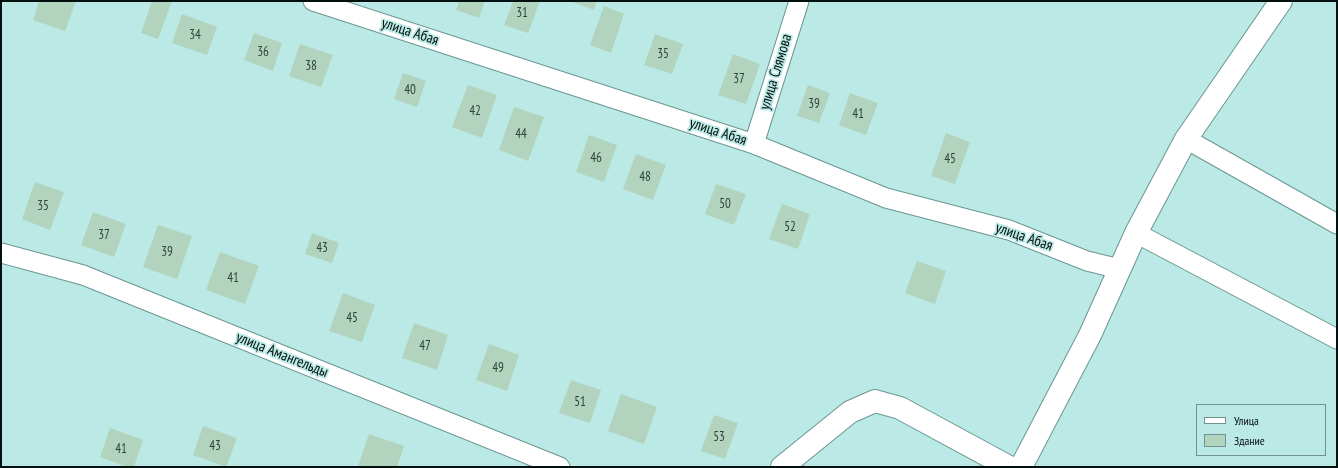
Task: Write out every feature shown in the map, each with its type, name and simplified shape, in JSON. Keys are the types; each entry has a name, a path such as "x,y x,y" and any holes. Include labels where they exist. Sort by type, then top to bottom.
{"street":[{"name":"улица Абая","path":"313,1 754,144 886,198 1009,230 1087,260 1120,269"},
{"name":"улица Слямова","path":"754,144 798,1"},
{"path":"1021,467 1090,335 1136,232 1186,138 1281,1"},
{"path":"1186,138 1337,224"},
{"path":"1136,232 1337,340"},
{"name":"улица Амангельды","path":"1,253 83,275 560,467"},
{"path":"782,467 850,412 875,401 900,408 1009,467"}],"building":[{"path":"39,1 76,1 65,31 33,20"},
{"path":"152,1 172,1 158,39 141,33"},
{"path":"459,1 485,1 479,18 456,10"},
{"path":"513,1 540,1 528,33 504,25"},
{"path":"570,1 597,1 594,10"},
{"path":"604,6 624,14 611,53 590,45"},
{"path":"182,14 217,27 207,55 172,43"},
{"path":"254,33 282,43 273,71 244,60"},
{"path":"655,34 683,44 672,74 644,65"},
{"path":"300,44 333,55 321,87 289,76"},
{"path":"733,54 760,64 746,104 718,95"},
{"path":"403,73 426,81 417,107 394,99"},
{"path":"468,85 497,95 482,138 452,127"},
{"path":"808,85 830,93 819,123 797,116"},
{"path":"850,93 878,103 866,135 839,125"},
{"path":"514,107 544,117 528,161 499,150"},
{"path":"946,133 970,142 955,184 931,176"},
{"path":"589,135 617,145 604,182 576,172"},
{"path":"636,154 666,165 653,200 623,189"},
{"path":"35,182 64,192 50,230 22,219"},
{"path":"716,184 746,194 734,225 705,214"},
{"path":"782,204 810,214 798,249 769,239"},
{"path":"93,212 126,224 114,257 81,245"},
{"path":"158,225 192,236 177,279 143,267"},
{"path":"312,233 339,243 332,263 305,254"},
{"path":"220,252 259,266 245,304 206,290"},
{"path":"917,261 946,271 935,304 905,293"},
{"path":"343,293 375,305 362,342 329,331"},
{"path":"414,323 448,335 437,370 402,358"},
{"path":"489,344 519,355 507,391 476,380"},
{"path":"571,380 601,390 590,423 559,413"},
{"path":"621,394 657,407 644,444 608,431"},
{"path":"714,415 738,423 725,459 701,451"},
{"path":"203,426 237,438 226,467 193,455"},
{"path":"110,428 143,440 134,467 127,467 100,457"},
{"path":"369,434 404,446 397,467 358,466"}]}
